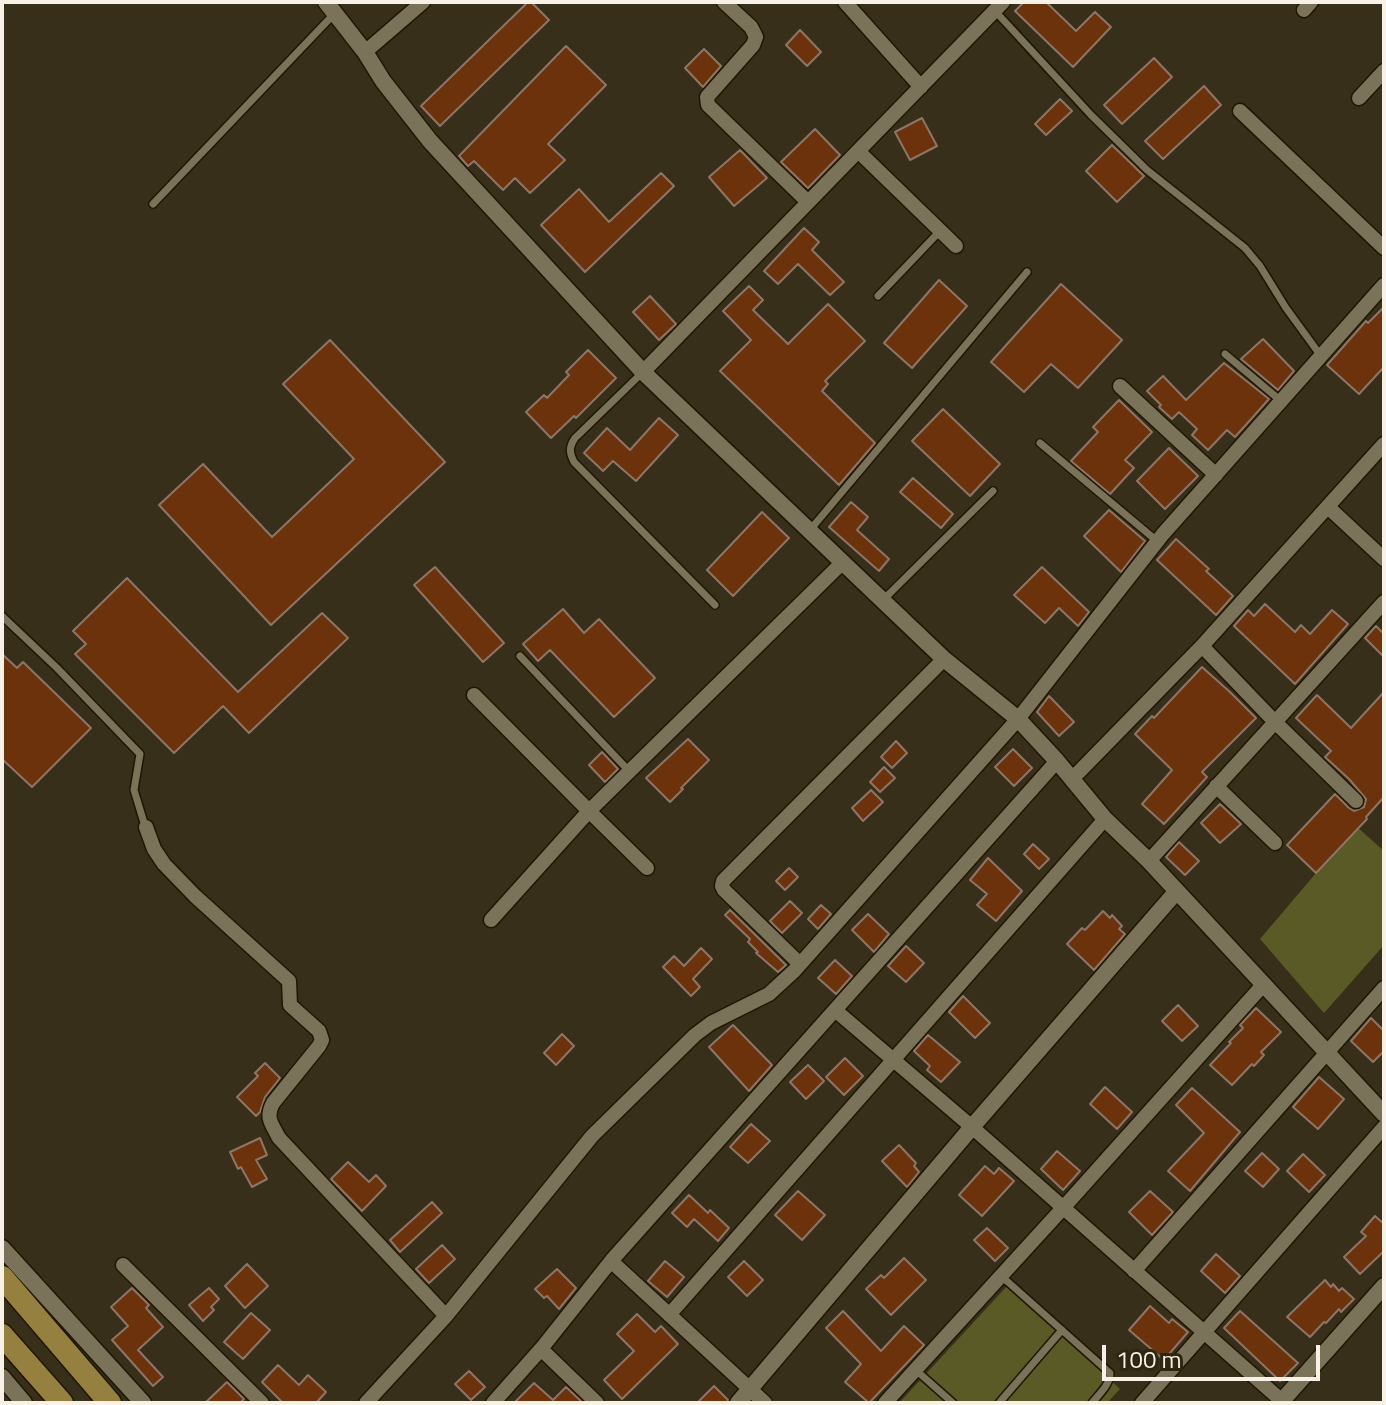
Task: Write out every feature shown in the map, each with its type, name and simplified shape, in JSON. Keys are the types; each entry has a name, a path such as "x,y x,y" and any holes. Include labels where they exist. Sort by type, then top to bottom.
{"highway":[{"path":"2,1277 110,1403"},
{"path":"2,1335 62,1403"}],"street":[{"path":"365,52 423,2"},
{"path":"724,2 751,27 756,37 753,45 707,97 708,105 808,202"},
{"path":"845,2 921,87"},
{"path":"643,372 999,6"},
{"path":"330,8 430,141 643,372 944,659 1018,719 1105,819 1149,861 1384,1114"},
{"path":"1359,98 1384,71"},
{"path":"1240,111 1384,248"},
{"path":"858,151 956,246"},
{"path":"366,1403 446,1316 592,1136 695,1035 711,1023 769,994 800,964 1018,719 1157,541 1384,285"},
{"path":"1120,386 1216,475"},
{"path":"1072,779 1202,646 1384,444"},
{"path":"1328,507 1384,559"},
{"path":"491,920 589,811 843,562"},
{"path":"1149,861 1384,602"},
{"path":"1202,646 1356,801"},
{"path":"800,964 724,890 723,881 944,659"},
{"path":"474,695 647,868"},
{"path":"493,1403 541,1349 611,1261 1057,761"},
{"path":"1216,786 1275,843"},
{"path":"669,1315 1105,819"},
{"path":"146,827 154,849 164,864 289,981 290,1005 319,1031 322,1040 319,1046 268,1112 279,1138 446,1316"},
{"path":"738,1403 1176,892"},
{"path":"888,1403 1263,985"},
{"path":"1134,1271 1384,988"},
{"path":"835,1010 972,1127 1281,1402 1384,1286"},
{"path":"1142,1403 1384,1127"},
{"path":"2,1248 143,1403"},
{"path":"611,1261 765,1403"},
{"path":"123,1265 262,1403"},
{"path":"541,1349 597,1403"},
{"path":"2,1377 24,1403"}],"lane":[{"path":"999,6 1091,115 1147,170 1245,248 1321,356"},
{"path":"153,204 330,8"},
{"path":"878,296 940,231"},
{"path":"810,530 1027,272"},
{"path":"1225,354 1281,401"},
{"path":"643,372 575,438 570,454 574,462 715,605"},
{"path":"1040,443 1157,541"},
{"path":"883,600 993,491"},
{"path":"2,616 140,754 134,790 146,827"},
{"path":"520,656 629,772"},
{"path":"888,1403 1001,1280 1008,1282 1110,1373 1110,1379 1092,1403"},
{"path":"999,1403 1062,1330"},
{"path":"918,1372 953,1403"}],"shaded area":[{"path":"1356,826 1384,851 1384,945 1324,1013 1260,939"},
{"path":"1008,1285 1120,1389 1107,1403 899,1403"}],"building":[{"path":"528,2 549,20 440,126 421,106"},
{"path":"1024,2 1046,2 1076,31 1095,12 1111,27 1073,67 1015,11"},
{"path":"800,30 821,52 807,66 786,45"},
{"path":"566,46 606,85 548,144 565,160 530,193 515,178 503,190 474,161 468,166 459,156"},
{"path":"704,49 721,66 703,87 685,68"},
{"path":"1154,58 1172,77 1122,124 1104,105"},
{"path":"1204,86 1221,105 1163,159 1145,141"},
{"path":"1060,99 1072,111 1046,135 1035,124"},
{"path":"922,118 937,146 910,160 895,132"},
{"path":"815,129 840,155 808,188 781,162"},
{"path":"1112,145 1144,176 1117,202 1086,171"},
{"path":"740,150 767,178 734,206 709,177"},
{"path":"661,173 674,186 585,272 541,225 579,189 609,222"},
{"path":"804,228 819,242 812,250 844,282 830,295 798,264 778,284 764,271"},
{"path":"939,280 967,306 912,368 884,343"},
{"path":"1061,284 1122,340 1078,388 1051,364 1024,392 991,362"},
{"path":"749,286 763,300 753,310 788,344 828,304 865,341 825,381 828,384 822,391 875,443 839,485 720,371 751,340 723,311"},
{"path":"650,296 676,324 659,340 633,312"},
{"path":"1384,307 1384,367 1359,394 1327,365 1366,321 1368,323"},
{"path":"1263,339 1294,371 1278,390 1241,359"},
{"path":"330,340 445,462 271,625 159,505 203,464 272,537 354,459 283,384"},
{"path":"588,350 616,378 551,438 526,412 544,395 547,398 569,375 566,372"},
{"path":"1224,363 1269,399 1235,437 1227,430 1208,450 1192,435 1197,429 1179,412 1172,419 1147,391 1163,376 1186,400"},
{"path":"1119,400 1152,432 1125,460 1134,468 1110,494 1071,461 1098,432 1093,427"},
{"path":"943,409 1000,464 970,496 912,441"},
{"path":"659,418 678,435 636,481 613,461 603,471 584,453 607,428 630,450"},
{"path":"1169,448 1198,476 1165,509 1137,481"},
{"path":"913,478 953,514 941,528 900,492"},
{"path":"851,502 868,517 857,530 889,559 879,571 829,527"},
{"path":"1109,510 1145,541 1121,572 1084,536"},
{"path":"762,512 789,538 733,596 707,570"},
{"path":"1176,539 1233,596 1216,615 1157,560"},
{"path":"435,567 504,643 483,662 414,585"},
{"path":"1042,567 1089,612 1078,626 1059,608 1045,623 1014,595"},
{"path":"127,578 238,692 322,613 348,638 249,733 223,706 174,753 75,654 86,644 73,631"},
{"path":"1265,604 1295,632 1301,625 1310,634 1332,610 1348,624 1295,684 1234,626 1248,610 1254,616"},
{"path":"563,609 584,633 599,619 655,678 614,717 550,650 538,661 523,644"},
{"path":"1376,626 1384,634 1384,657 1365,638"},
{"path":"2,654 17,668 23,662 91,728 32,787 2,759"},
{"path":"1202,667 1256,718 1202,772 1207,777 1164,824 1142,804 1172,770 1135,734"},
{"path":"1384,692 1384,797 1316,873 1287,845 1335,794 1354,811 1364,807 1366,799 1325,757 1331,751 1296,718 1317,695 1351,728"},
{"path":"1049,696 1074,722 1059,736 1037,712"},
{"path":"688,739 709,760 670,802 646,778"},
{"path":"896,741 907,753 892,768 881,757"},
{"path":"1013,749 1032,768 1014,786 995,767"},
{"path":"602,752 618,769 605,782 589,765"},
{"path":"884,767 895,778 880,792 870,782"},
{"path":"871,790 883,802 863,821 852,808"},
{"path":"1220,804 1241,824 1220,843 1201,823"},
{"path":"1179,842 1199,861 1185,875 1166,857"},
{"path":"1033,844 1049,859 1039,869 1024,854"},
{"path":"988,858 1022,891 996,921 977,905 987,894 970,880"},
{"path":"789,868 798,877 785,890 776,881"},
{"path":"790,901 802,913 782,933 770,921"},
{"path":"821,905 831,914 818,929 808,919"},
{"path":"730,910 786,965 778,972 756,953 748,942 750,939 725,915"},
{"path":"1103,911 1110,918 1112,915 1125,934 1094,970 1067,944"},
{"path":"868,914 889,934 874,952 852,930"},
{"path":"906,946 924,963 906,982 888,966"},
{"path":"701,948 712,959 693,979 700,987 691,996 663,967 674,956 684,966"},
{"path":"835,960 852,976 836,994 818,978"},
{"path":"963,996 990,1023 975,1038 949,1012"},
{"path":"1178,1005 1198,1026 1182,1041 1162,1021"},
{"path":"1256,1008 1281,1032 1261,1052 1264,1055 1254,1066 1252,1064 1232,1085 1210,1065 1231,1043 1243,1028 1240,1025"},
{"path":"1371,1018 1384,1031 1384,1051 1373,1062 1351,1041"},
{"path":"733,1025 772,1065 749,1091 709,1047"},
{"path":"562,1034 574,1046 556,1065 544,1053"},
{"path":"928,1035 960,1062 941,1082 927,1070 930,1066 914,1051"},
{"path":"845,1058 863,1076 844,1095 826,1077"},
{"path":"265,1063 280,1078 265,1097 256,1116 237,1097 258,1076 255,1073"},
{"path":"808,1065 824,1081 806,1099 790,1082"},
{"path":"1319,1077 1344,1099 1318,1129 1293,1107"},
{"path":"1105,1087 1132,1112 1117,1129 1090,1104"},
{"path":"1192,1088 1240,1132 1190,1191 1168,1171 1204,1133 1176,1105"},
{"path":"751,1124 770,1141 748,1163 730,1147"},
{"path":"260,1138 267,1155 256,1160 267,1179 252,1187 230,1152"},
{"path":"899,1145 916,1163 914,1166 919,1172 907,1187 882,1161"},
{"path":"1057,1151 1080,1171 1063,1190 1041,1169"},
{"path":"1262,1153 1279,1169 1263,1187 1245,1171"},
{"path":"1303,1154 1325,1175 1309,1192 1287,1171"},
{"path":"348,1162 369,1182 376,1175 386,1186 362,1211 331,1179"},
{"path":"985,1166 994,1174 999,1168 1014,1181 982,1216 959,1195"},
{"path":"798,1191 825,1215 802,1240 775,1215"},
{"path":"1150,1191 1173,1212 1152,1235 1129,1212"},
{"path":"689,1195 729,1228 718,1241 694,1219 687,1227 672,1213"},
{"path":"432,1202 442,1213 400,1252 390,1240"},
{"path":"1375,1216 1384,1224 1384,1251 1360,1274 1344,1257 1366,1236 1361,1232"},
{"path":"987,1228 1008,1248 995,1261 974,1240"},
{"path":"442,1245 455,1259 429,1283 416,1269"},
{"path":"1216,1254 1240,1276 1225,1293 1201,1271"},
{"path":"904,1258 926,1280 891,1315 866,1289 881,1275 884,1278"},
{"path":"665,1261 684,1277 667,1297 648,1281"},
{"path":"744,1261 763,1280 747,1296 728,1277"},
{"path":"247,1264 268,1286 245,1308 225,1286"},
{"path":"557,1269 576,1288 559,1309 535,1289"},
{"path":"1325,1280 1339,1291 1342,1288 1354,1299 1310,1337 1287,1317"},
{"path":"132,1288 149,1305 146,1308 163,1327 138,1350 163,1377 153,1386 112,1340 128,1326 111,1307"},
{"path":"209,1288 219,1299 211,1307 214,1310 203,1321 189,1305"},
{"path":"1150,1306 1169,1323 1172,1319 1188,1332 1164,1360 1129,1330"},
{"path":"843,1311 881,1351 904,1326 924,1345 869,1403 845,1382 861,1364 826,1328"},
{"path":"1240,1311 1298,1363 1280,1381 1224,1328"},
{"path":"251,1313 270,1330 243,1359 224,1342"},
{"path":"637,1314 655,1332 661,1326 678,1344 622,1399 604,1380 634,1351 617,1334"},
{"path":"278,1365 299,1385 308,1375 326,1392 316,1403 283,1403 262,1382"},
{"path":"469,1371 485,1387 471,1400 455,1384"},
{"path":"227,1382 244,1399 240,1403 205,1403"},
{"path":"534,1383 553,1400 566,1387 583,1403 514,1403"},
{"path":"714,1386 728,1400 727,1403 697,1403"}]}
